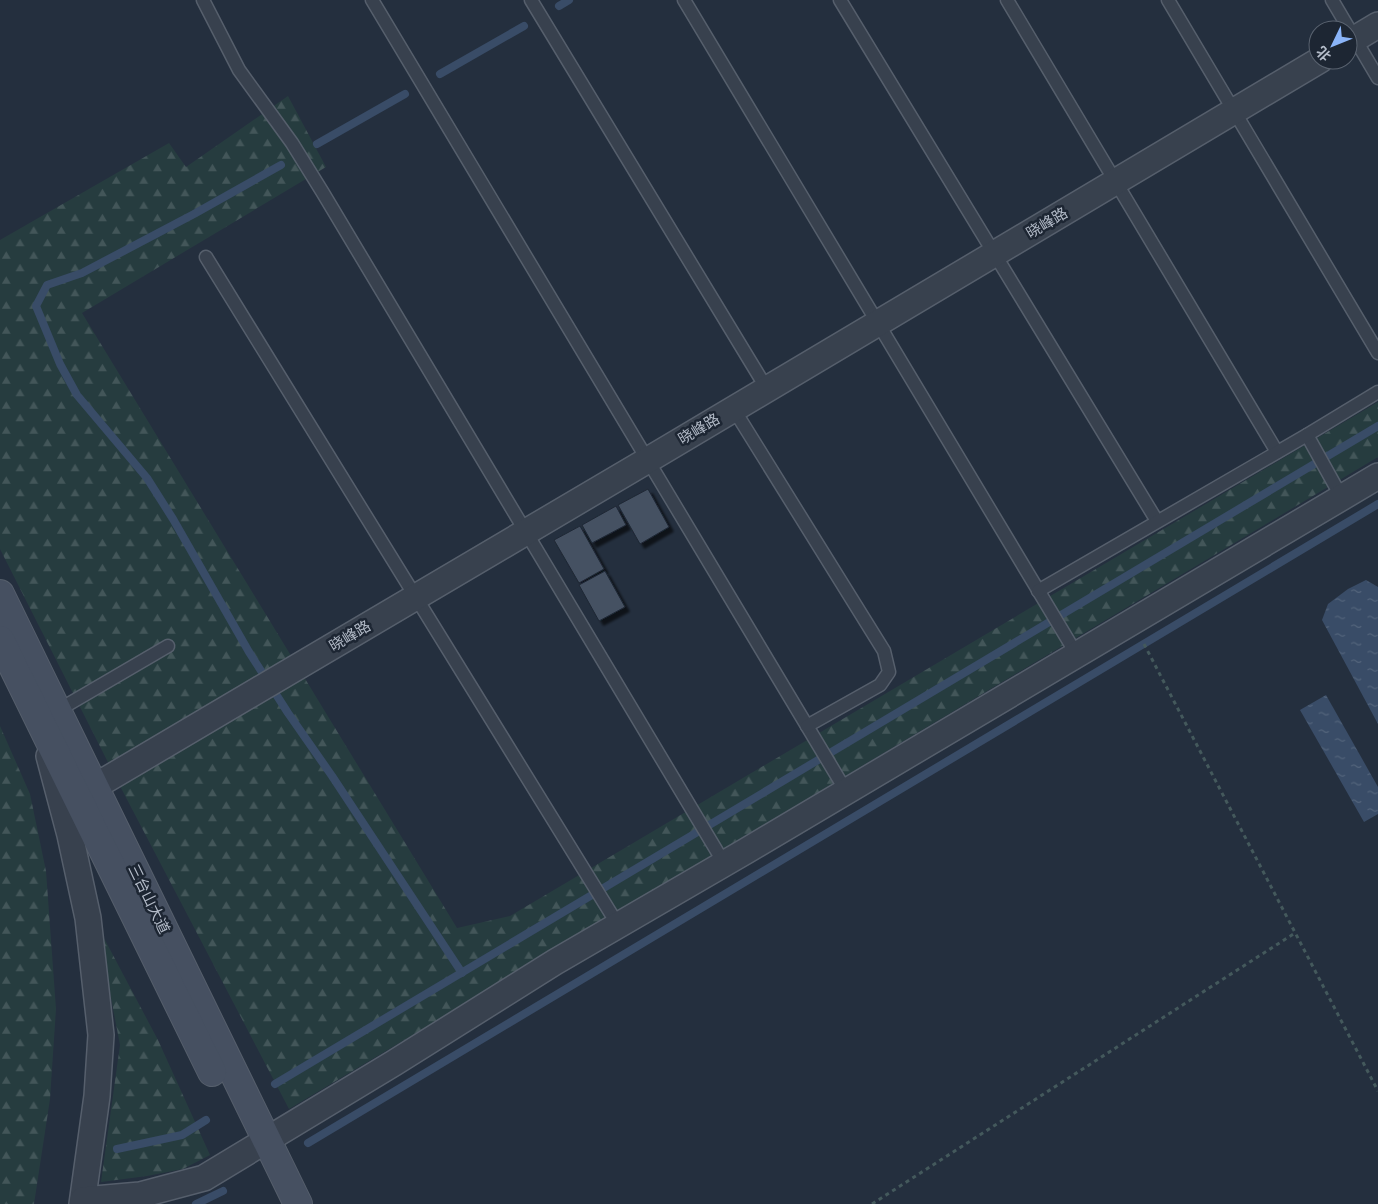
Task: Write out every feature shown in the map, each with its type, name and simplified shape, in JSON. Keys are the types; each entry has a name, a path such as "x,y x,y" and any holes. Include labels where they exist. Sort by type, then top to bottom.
{"main road":[{"name":"三台山大道","path":"0,594 48,715 259,1145 298,1204"},
{"name":"三台山大道","path":"0,640 48,715"},
{"name":"三台山大道","path":"259,1145 277,1204"}],"street":[{"path":"1358,37 1378,25"},
{"name":"晓峰路","path":"86,792 878,324 1308,67"},
{"path":"82,1202 140,1195 204,1178 403,1057 554,962 1378,476"},
{"name":"三台山大道","path":"48,715 70,835 88,918 101,1035 97,1096 82,1202"}],"lane":[{"path":"203,0 239,70 292,143 323,193 724,863"},
{"path":"372,0 846,791"},
{"path":"531,0 767,389"},
{"path":"684,0 1077,655"},
{"path":"840,0 1158,522"},
{"path":"1008,0 1277,452"},
{"path":"1168,0 1378,353"},
{"path":"1332,0 1342,20"},
{"path":"1358,50 1378,78"},
{"path":"206,258 618,925"},
{"path":"1038,591 1378,392"},
{"path":"733,408 884,651 889,672 880,684 807,726"},
{"path":"1307,435 1342,498"},
{"path":"48,715 168,646"}],"path":[{"path":"1148,652 1378,1090"},
{"path":"872,1204 1295,933"}],"green space":[{"path":"288,96 326,167 82,313 457,928 510,916 1378,402 1378,457 289,1109 121,788 0,549 0,240 169,143 186,167"},
{"path":"0,726 30,794 46,871 56,1009 50,1099 34,1204 0,1204"},
{"path":"97,925 158,1040 210,1155 183,1169 101,1182 120,1045"}],"water":[{"path":"1366,580 1378,587 1378,724 1322,620 1328,604 1348,589"},
{"path":"1326,695 1378,787 1378,814 1364,822 1300,710"}],"building":[{"path":"648,489 669,527 640,544 618,505"},
{"path":"616,506 626,525 592,543 582,525"},
{"path":"580,526 604,569 579,583 554,540"},
{"path":"605,571 625,607 599,621 579,585"}],"waterway":[{"path":"559,6 569,0"},
{"path":"440,74 524,26"},
{"path":"317,144 405,94"},
{"path":"281,165 194,214 82,273 47,285 36,306 60,364 77,395 147,478 173,519 249,652 462,973"},
{"path":"275,1084 1378,426"},
{"path":"308,1143 1378,504"},
{"path":"117,1149 182,1135 206,1120"},
{"path":"196,1204 223,1191"}]}
